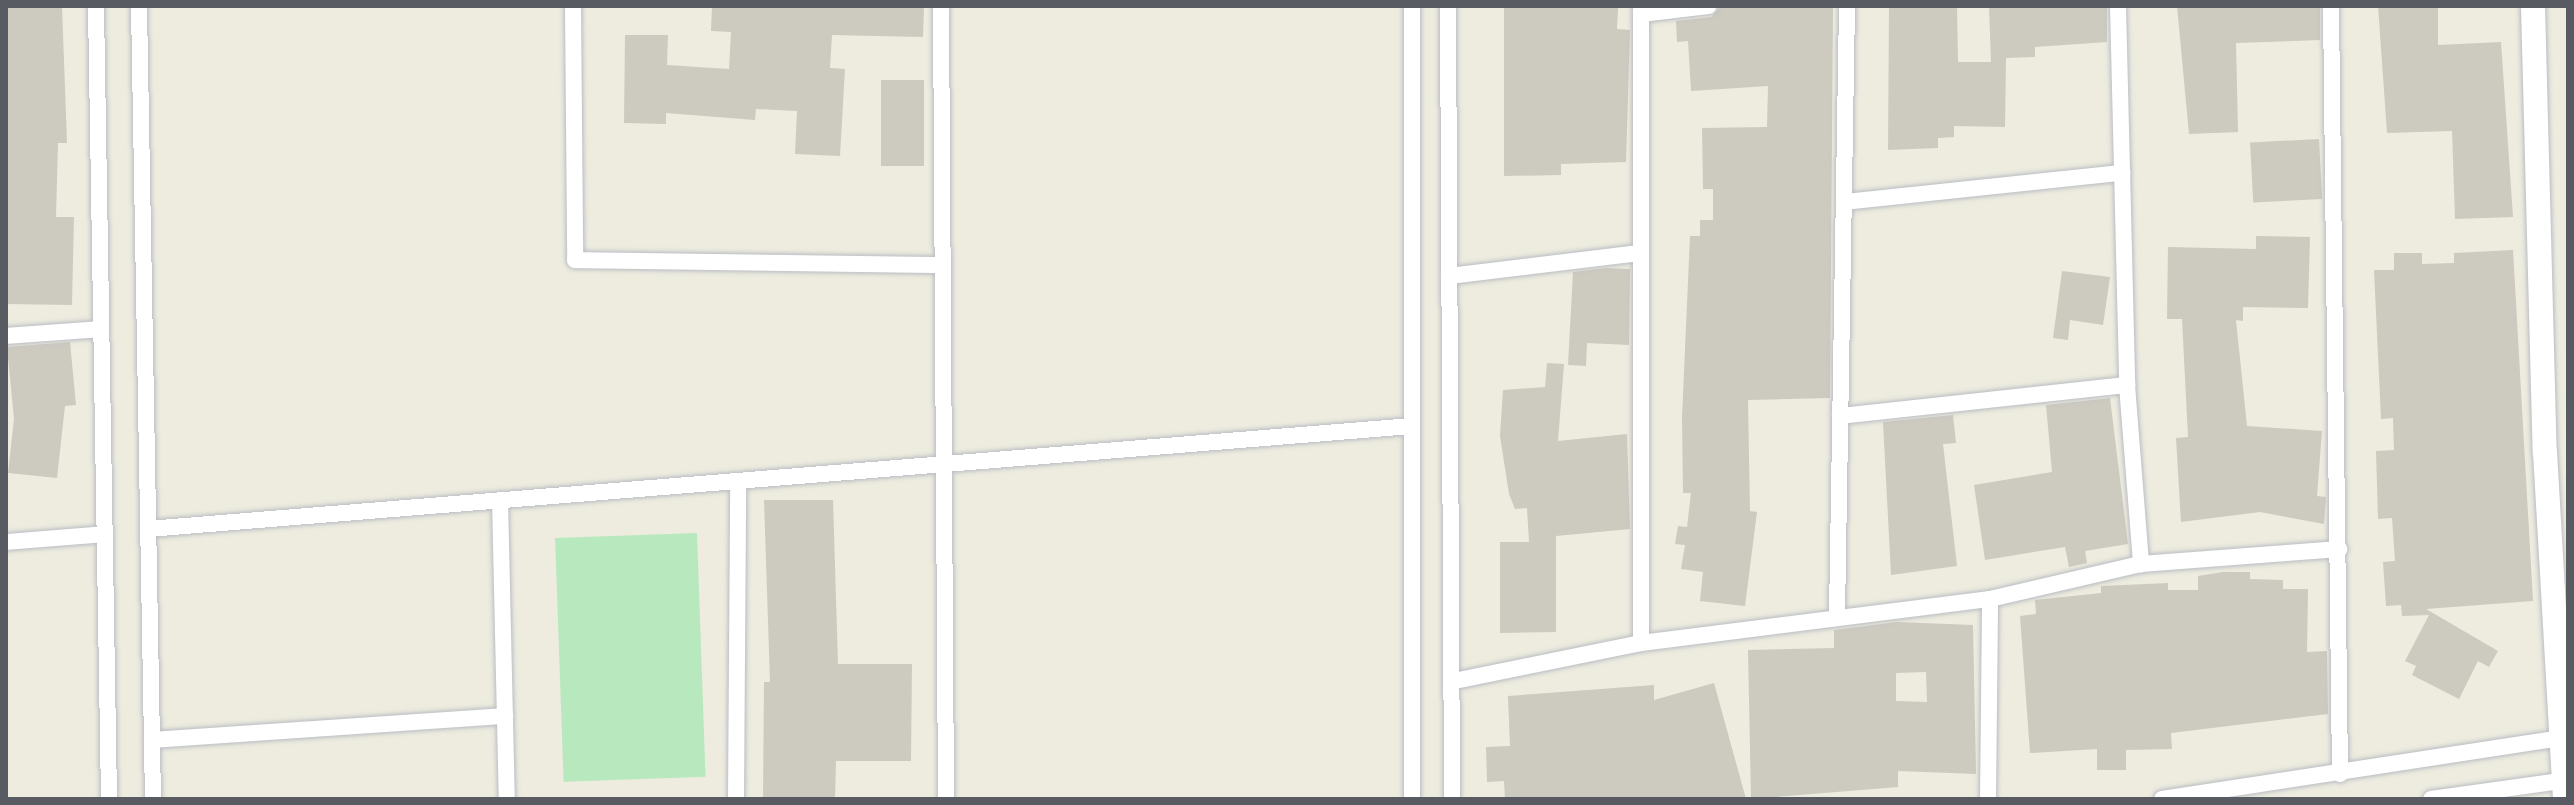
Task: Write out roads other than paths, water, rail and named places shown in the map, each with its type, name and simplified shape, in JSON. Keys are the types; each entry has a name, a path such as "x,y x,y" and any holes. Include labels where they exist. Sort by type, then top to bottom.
{"main road":[{"path":"2533,6 2566,786"}],"street":[{"path":"96,6 109,799"},
{"path":"139,6 153,799"},
{"path":"573,6 575,260 943,265"},
{"path":"941,6 946,799"},
{"path":"1412,6 1412,799"},
{"path":"1448,6 1454,681 1452,799"},
{"path":"1641,643 1638,253 1641,10 1709,6"},
{"path":"1837,615 1847,6"},
{"path":"2118,6 2127,385 2141,564"},
{"path":"2331,6 2340,774"},
{"path":"1844,202 2122,173"},
{"path":"1449,276 1638,253"},
{"path":"6,336 101,329"},
{"path":"1840,416 2127,385"},
{"path":"148,529 1412,426"},
{"path":"736,799 738,481"},
{"path":"500,500 507,799"},
{"path":"6,542 105,534"},
{"path":"1454,681 1641,643 1837,615 1990,599 2141,564 2339,549"},
{"path":"1988,799 1990,599"},
{"path":"152,740 505,716"},
{"path":"2162,799 2340,774 2564,737"},
{"path":"2431,799 2566,786"}]}
